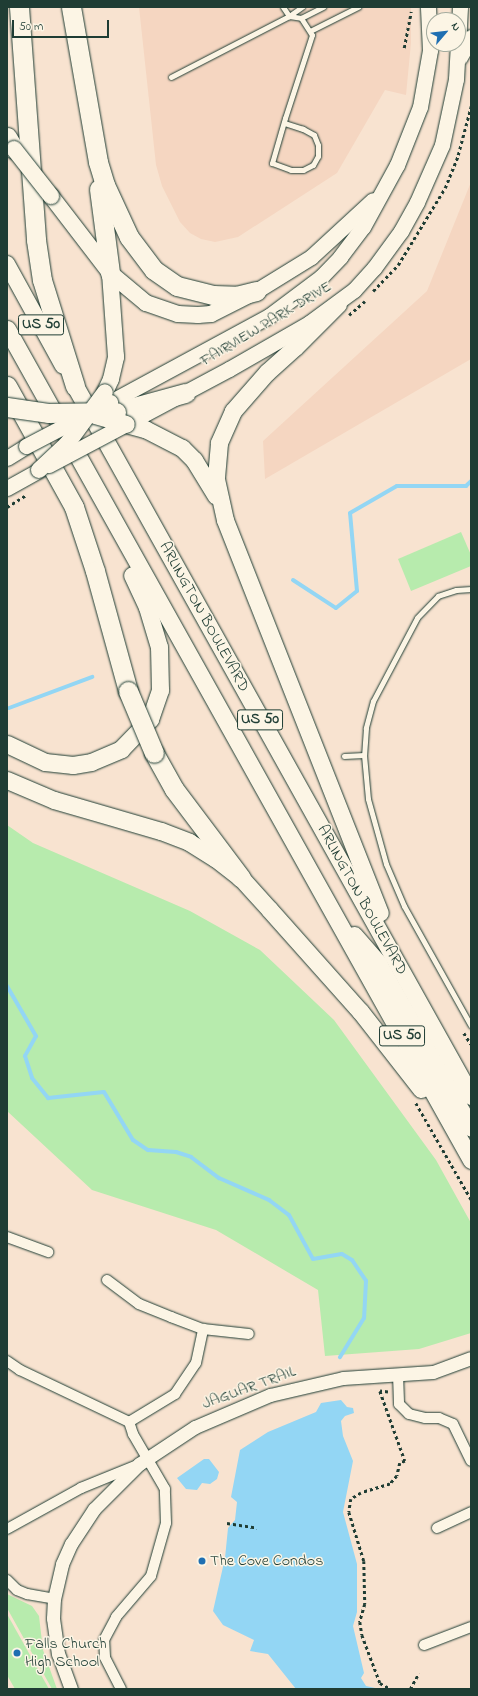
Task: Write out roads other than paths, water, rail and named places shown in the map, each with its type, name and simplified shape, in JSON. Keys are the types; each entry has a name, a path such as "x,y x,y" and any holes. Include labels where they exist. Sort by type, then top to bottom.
{"highway":[{"path":"20,7 36,240 42,280 75,386"},
{"path":"71,7 93,139 110,273"},
{"path":"93,139 105,184 116,212 129,237 154,270 177,286 192,291 236,296 256,291"},
{"path":"220,503 216,462 219,443 233,411 260,379 338,304"},
{"name":"ARLINGTON BOULEVARD","path":"7,329 471,1160"},
{"path":"7,386 74,507 96,571 128,691 154,753 174,789 241,878 364,1017 431,1101 471,1160"},
{"name":"ARLINGTON BOULEVARD","path":"75,386 471,1096"},
{"path":"7,407 48,413 89,414 114,407 185,393"},
{"path":"114,407 145,429 182,448 208,481 220,503 335,803 410,987"},
{"path":"7,744 26,755 61,765 91,762 106,757 134,738 150,719 160,690 159,647 148,608 98,514 84,467"},
{"path":"7,780 54,800 134,822 189,842 241,878"},
{"path":"332,911 378,962 471,1128"}],"main road":[{"name":"FAIRVIEW PARK DRIVE","path":"7,488 39,470 114,407 269,316 296,297 340,257 363,227 397,165 420,107 430,50 428,7"},
{"name":"FAIRVIEW PARK DRIVE","path":"185,393 268,347 338,304 374,268 401,231 417,202 442,145 457,62 460,7"},
{"path":"457,62 471,37"},
{"path":"10,142 110,273 146,303 178,314 211,314 256,291 311,257 382,191"},
{"name":"ARLINGTON BOULEVARD","path":"7,264 75,386"},
{"path":"110,273 116,357 111,379 114,407"},
{"path":"7,458 26,446 89,414"},
{"path":"39,470 59,453 89,414"}],"street":[{"path":"7,1237 48,1252"},
{"path":"107,1280 139,1304 203,1329 249,1334"},
{"path":"130,1422 175,1394 196,1364 203,1329"},
{"name":"JAGUAR TRAIL","path":"71,1689 56,1643 54,1599 62,1564 78,1531 94,1509 143,1461 195,1427 270,1395 343,1378 433,1372 471,1358"},
{"path":"7,1361 20,1370 130,1422"},
{"path":"398,1374 399,1404 408,1414 425,1418 439,1418 453,1424 471,1461"},
{"path":"121,1689 105,1657 104,1640 116,1617 151,1576 166,1523 165,1489 143,1461 130,1422"},
{"path":"7,1529 81,1488 143,1461"},
{"path":"437,1528 471,1512"},
{"path":"7,1580 17,1590 27,1594 54,1599"},
{"path":"424,1645 471,1627"}],"lane":[{"path":"283,7 289,16 301,18 323,7"},
{"path":"171,77 289,16 302,7"},
{"path":"310,31 358,7"},
{"path":"284,123 314,135 318,145 318,156 312,165 303,170 291,170 272,163 284,123 312,35 301,18"},
{"path":"471,589 456,590 438,596 417,618 373,701 366,728 364,756 368,799 386,864 404,906 471,1026"},
{"path":"344,756 364,756"}],"water":[{"path":"341,1400 347,1407 353,1408 354,1413 345,1416 341,1421 343,1436 353,1461 343,1512 357,1564 357,1612 353,1626 364,1673 361,1678 366,1686 380,1689 296,1689 268,1654 250,1651 254,1640 223,1625 213,1611 225,1558 228,1528 235,1520 237,1502 231,1497 240,1450 268,1432 316,1412 321,1403"},
{"path":"204,1459 209,1459 219,1472 217,1479 210,1484 202,1483 197,1490 186,1489 177,1478"}],"waterway":[{"path":"293,580 336,608 357,591 350,513 397,486 466,486 471,481"},
{"path":"9,708 92,677"},
{"path":"7,986 36,1036 25,1056 32,1078 48,1098 104,1092 133,1140 148,1150 176,1152 191,1157 219,1178 269,1200 289,1215 313,1259 342,1254 352,1260 366,1281 364,1318 340,1357"}],"place":[{"name":"The Cove Condos","path":"202,1561"},
{"name":"Falls Church High School","path":"17,1653"}]}
